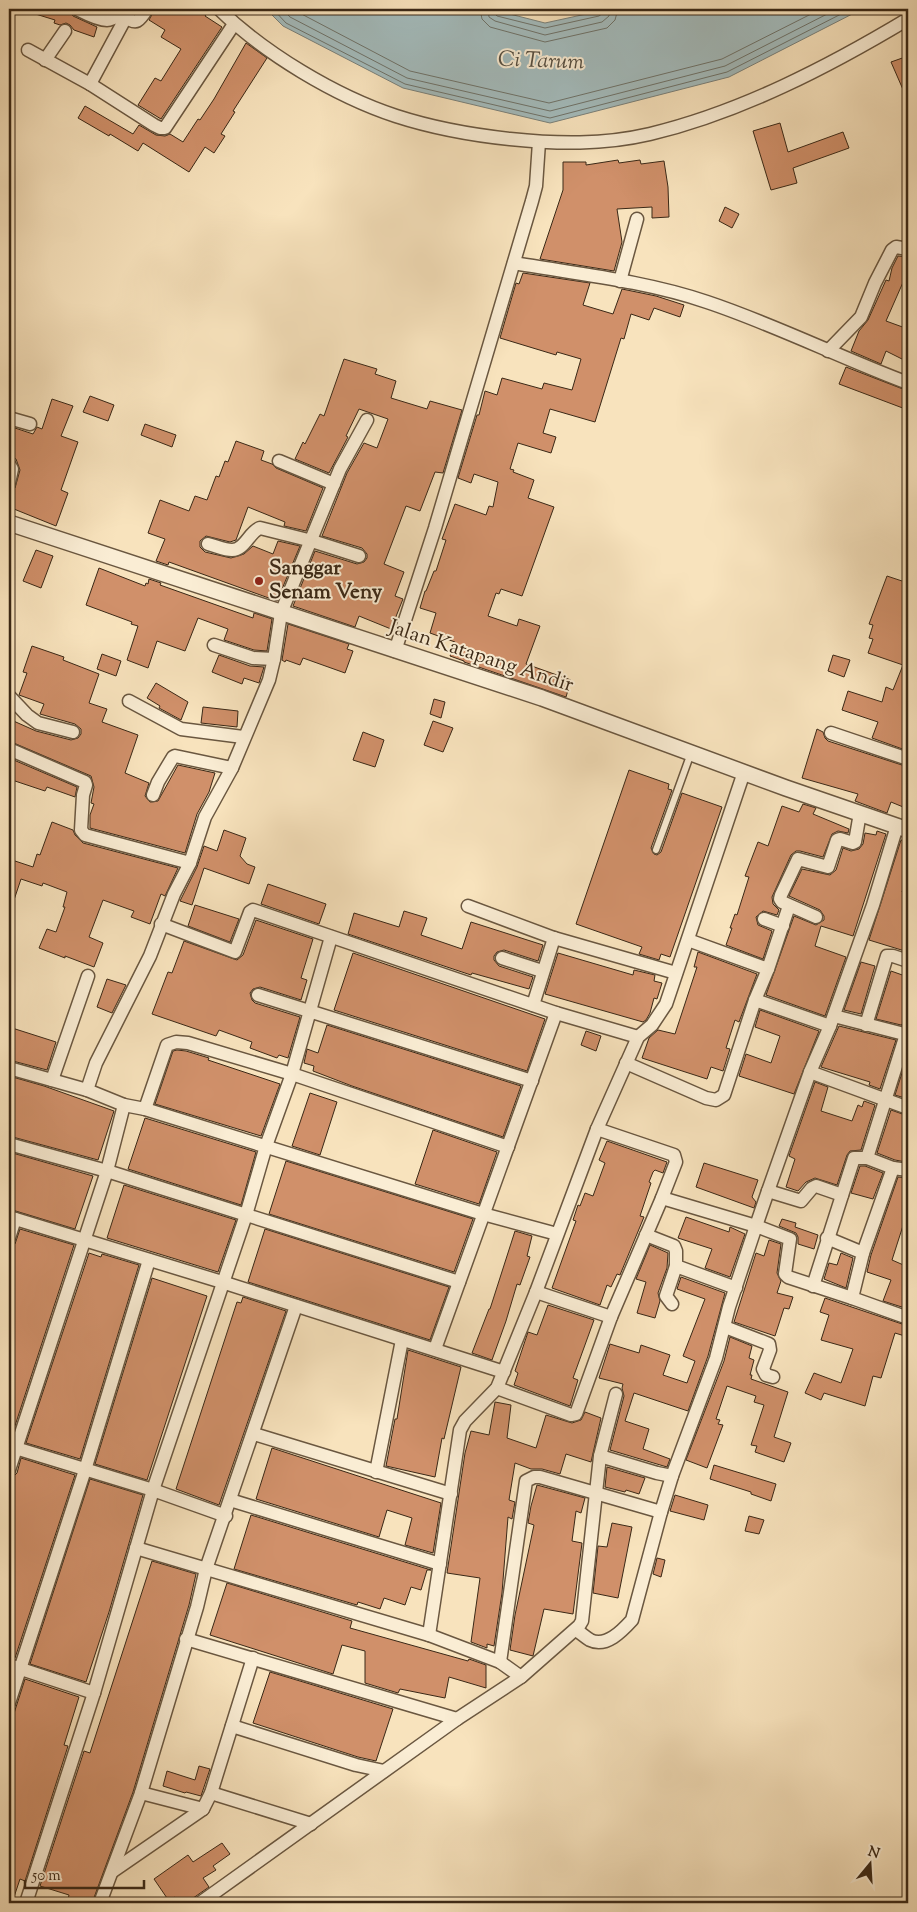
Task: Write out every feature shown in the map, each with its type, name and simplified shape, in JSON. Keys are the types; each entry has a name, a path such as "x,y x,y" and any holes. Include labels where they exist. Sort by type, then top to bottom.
{"street":[{"path":"76,9 105,20 120,17 136,22 147,9"},
{"path":"218,9 234,24 279,57 356,100 395,116 488,136 539,142 587,144 649,134 717,113 783,86 852,53 908,19"},
{"path":"90,84 125,19"},
{"path":"28,50 90,84 154,125 164,128 234,24"},
{"path":"45,60 65,31"},
{"path":"395,650 435,528 536,186 539,142"},
{"path":"620,281 637,219"},
{"path":"828,351 861,317 875,283 892,250 896,247 908,249"},
{"path":"514,263 620,281 707,302 769,325 908,384"},
{"path":"9,418 30,424"},
{"path":"87,1090 96,1063 118,1023 150,956 161,924 190,863 205,817 232,768 243,737 269,680 281,613 312,541 340,468 367,420"},
{"path":"279,460 334,484"},
{"path":"9,464 12,469 9,483"},
{"name":"Jalan Katapang Andir","path":"9,523 542,698 903,828"},
{"path":"208,544 236,550 241,547 253,531 260,528 312,541 359,556"},
{"path":"214,645 253,658 274,659"},
{"path":"9,696 27,715 38,723 73,732"},
{"path":"129,701 181,729 243,737"},
{"path":"831,733 908,759"},
{"path":"9,749 85,782 81,830 86,836 190,863"},
{"path":"153,795 158,782 175,756 232,768"},
{"path":"429,1635 462,1425 497,1388 536,1292 597,1129 626,1063 638,1037 652,1025 666,1004 744,772"},
{"path":"816,917 789,906 780,899 798,859 828,867 837,840 854,842 860,813"},
{"path":"576,1630 592,1641 608,1641 624,1630 632,1620 672,1476 716,1358 729,1307 756,1226 810,1072 832,1021 873,905 903,828"},
{"path":"468,906 554,938 676,973"},
{"path":"626,1063 706,1098 716,1100 724,1096 755,1000 768,969 789,906"},
{"path":"161,924 234,952 250,912 253,910 556,1013 638,1037"},
{"path":"764,919 783,926"},
{"path":"26,1903 94,1693 153,1490 246,1215 266,1146 292,1074 330,937"},
{"path":"533,1005 542,971 554,938"},
{"path":"688,940 768,969"},
{"path":"866,1025 887,956 893,956 908,962"},
{"path":"502,958 542,971"},
{"path":"52,1080 88,976"},
{"path":"258,995 532,1080"},
{"path":"755,1000 832,1021 907,1033 867,1158"},
{"path":"435,1349 556,1013"},
{"path":"145,1110 167,1045 176,1042 188,1043 292,1074 508,1147"},
{"path":"9,1068 87,1090 124,1105 266,1146 483,1214 557,1234"},
{"path":"810,1072 908,1108"},
{"path":"9,1470 12,1447 107,1171 124,1105"},
{"path":"497,1388 572,1415 576,1414 612,1317 676,1162 674,1155 597,1129"},
{"path":"9,1144 107,1171 459,1282"},
{"path":"813,1286 853,1159 858,1156 893,1168 908,1170"},
{"path":"852,1298 864,1253 893,1168"},
{"path":"768,1191 801,1201 816,1186 842,1195"},
{"path":"662,1198 756,1226 790,1239 786,1275 908,1318"},
{"path":"9,1238 12,1218 222,1282 504,1372"},
{"path":"646,1235 674,1246 676,1251 676,1266 666,1296 672,1304"},
{"path":"827,1238 864,1253"},
{"path":"9,1703 14,1667 85,1470 149,1260"},
{"path":"676,1266 736,1288"},
{"path":"536,1292 612,1317"},
{"path":"100,1903 141,1793 186,1638 197,1607 206,1569 226,1516 296,1306"},
{"path":"725,1327 769,1344 770,1350 763,1370 766,1375 773,1376"},
{"path":"376,1472 402,1340"},
{"path":"200,1903 457,1719 521,1677 576,1630 582,1621 600,1456 616,1394"},
{"path":"254,1434 450,1494"},
{"path":"12,1447 153,1490 226,1516"},
{"path":"600,1456 672,1476"},
{"path":"500,1662 526,1481 534,1477 540,1478 661,1512"},
{"path":"230,1500 440,1564"},
{"path":"136,1548 429,1635 500,1662 521,1677"},
{"path":"186,1638 457,1719"},
{"path":"113,1871 203,1809 211,1793 253,1658"},
{"path":"14,1667 94,1693"},
{"path":"232,1726 356,1765 384,1771"},
{"path":"141,1793 203,1809"},
{"path":"211,1793 311,1824"}],"lane":[{"path":"656,850 692,753"}],"water":[{"name":"Ci Tarum","path":"266,9 490,9 545,23 609,9 862,9 729,77 550,123 403,88 283,26"}],"building":[{"path":"29,9 69,9 73,16 97,27 94,37 74,30 66,23 60,25 54,23 55,20 29,12"},
{"path":"155,9 210,9 205,16 222,27 161,119 138,105 155,78 161,81 181,49 161,37 165,30 149,20"},
{"path":"246,43 267,58 233,111 235,112 221,134 225,136 214,153 205,147 189,172 143,143 138,151 78,118 85,106 133,134 139,125 156,135 165,136 170,134 183,142 214,99"},
{"path":"908,56 908,101 891,62"},
{"path":"780,123 788,152 843,132 849,148 793,168 797,183 771,190 753,131"},
{"path":"618,160 619,163 640,160 641,164 664,161 668,187 669,217 652,218 652,207 617,209 622,242 614,271 540,259 563,190 563,162 586,162 586,165"},
{"path":"725,207 739,214 732,228 719,221"},
{"path":"898,256 908,257 908,281 904,280 886,321 908,329 908,362 886,351 881,364 851,351 859,331 868,320 886,280 889,281 892,268"},
{"path":"523,273 590,283 583,305 613,314 622,289 656,296 684,305 680,317 654,308 649,320 631,314 624,339 621,338 595,422 550,409 543,433 556,437 551,453 518,443 510,469 534,480 528,498 554,507 522,596 501,589 499,594 496,593 488,616 517,626 519,619 540,626 526,664 571,680 566,697 450,656 455,642 430,633 436,613 420,608 425,591 434,571 436,571 446,540 442,539 455,504 486,515 489,506 493,507 498,482 474,474 471,483 458,478 485,391 497,395 502,378 542,389 544,383 572,390 581,359 557,352 556,355 500,338 516,283 519,284"},
{"path":"344,359 377,369 375,374 396,381 391,398 427,409 430,401 462,410 443,473 435,472 420,511 406,506 384,564 404,572 395,596 403,599 391,629 359,616 355,627 293,606 315,551 357,564 364,562 367,558 367,554 362,548 322,536 347,473 364,443 377,448 388,419 359,409 346,436 348,437 329,473 295,459 320,414 324,416"},
{"path":"846,367 908,391 908,410 839,384"},
{"path":"90,396 114,405 108,421 83,412"},
{"path":"52,399 73,406 61,436 78,442 61,490 68,493 56,526 9,507 9,491 15,488 20,470 16,459 9,456 9,426 33,434 37,427 42,429"},
{"path":"145,424 176,435 172,447 141,435"},
{"path":"236,441 264,451 261,460 323,488 306,531 284,526 285,522 248,507 236,540 230,542 206,536 200,541 200,547 205,552 231,558 244,554 253,546 273,554 278,541 300,546 277,601 169,562 168,565 156,561 165,539 148,533 160,500 189,511 195,496 207,500 216,476 219,477 225,461 228,462"},
{"path":"36,550 53,556 41,588 23,581"},
{"path":"99,568 145,586 146,583 148,584 149,579 161,583 160,585 253,618 254,613 272,619 267,651 254,650 224,640 228,629 198,618 185,651 157,641 148,668 127,660 138,626 86,605"},
{"path":"887,576 908,583 908,751 872,738 878,722 842,710 848,691 882,702 886,687 893,690 903,665 868,653 873,639 869,638 873,625 869,624"},
{"path":"288,624 349,644 347,649 353,651 345,673 303,658 300,665 282,660"},
{"path":"32,646 64,657 63,660 99,674 89,703 107,709 102,722 138,735 125,773 149,783 145,796 150,802 158,801 178,765 215,773 209,792 197,814 185,853 90,828 90,815 94,804 91,803 94,787 91,776 9,741 9,719 36,731 71,740 78,738 81,734 81,729 75,724 40,714 44,704 19,695 27,673 23,672"},
{"path":"102,654 121,661 116,676 97,669"},
{"path":"219,655 250,666 264,667 259,683 244,678 242,684 212,672"},
{"path":"833,655 850,660 844,677 828,671"},
{"path":"156,683 188,702 181,720 159,708 160,706 147,698"},
{"path":"434,699 445,702 441,718 430,714"},
{"path":"203,707 238,711 237,727 201,723"},
{"path":"433,721 453,728 443,752 424,745"},
{"path":"817,729 823,732 828,741 908,767 908,809 891,802 887,813 855,801 858,794 802,778"},
{"path":"363,732 384,740 375,767 353,760"},
{"path":"9,758 77,787 75,797 47,787 45,791 9,779"},
{"path":"629,770 669,784 668,789 672,790 651,848 654,854 657,855 661,852 682,793 722,807 670,957 661,954 659,960 639,954 642,947 576,924"},
{"path":"803,804 816,808 813,814 849,829 848,833 838,831 832,834 823,857 800,851 796,851 791,855 772,897 773,904 779,910 777,915 763,911 756,917 758,925 772,931 763,959 726,945 732,928 730,928 735,914 737,915 749,877 745,876 758,842 768,846 782,806 799,812"},
{"path":"52,822 73,830 83,843 178,868 165,896 161,894 150,924 131,917 134,911 103,900 89,937 103,943 94,967 39,948 47,929 56,932 65,907 63,907 67,892 43,883 42,886 21,879 11,909 9,908 9,859 33,867 37,854 40,855"},
{"path":"224,830 246,838 240,856 247,864 255,867 249,884 204,868 192,905 180,901 197,867 204,846 217,851"},
{"path":"877,831 886,834 853,936 821,926 815,946 846,957 825,1016 766,995 794,916 816,925 824,920 820,910 789,896 802,869 830,875 836,870 843,848 851,851 859,849 863,844 865,833 876,835"},
{"path":"901,840 908,842 908,874 902,892 908,893 908,952 869,940"},
{"path":"268,884 326,904 319,924 261,904"},
{"path":"195,905 239,919 230,942 188,926"},
{"path":"404,911 427,918 421,935 462,949 471,922 543,945 538,961 504,950 497,952 494,956 494,960 499,966 533,977 529,989 472,973 471,975 348,934 354,913 399,927"},
{"path":"256,920 313,939 301,978 307,980 301,1000 260,987 253,989 250,993 255,1003 300,1017 288,1058 279,1055 277,1058 250,1048 252,1042 219,1030 216,1036 152,1014 168,972 172,973 184,941 237,960 243,955"},
{"path":"698,952 757,974 739,1022 735,1020 726,1048 730,1049 723,1071 711,1067 707,1079 642,1058 649,1038 658,1030 675,1034 697,967 694,967"},
{"path":"353,953 545,1019 527,1071 334,1010"},
{"path":"558,953 633,975 634,970 655,975 654,981 662,983 657,999 654,998 646,1020 643,1022 545,994"},
{"path":"861,962 875,966 861,1014 844,1010"},
{"path":"891,971 908,977 908,1011 905,1021 901,1025 876,1019"},
{"path":"107,979 126,985 112,1013 97,1007"},
{"path":"760,1010 819,1031 794,1094 739,1076 746,1054 771,1063 780,1036 755,1027"},
{"path":"327,1025 521,1086 503,1137 313,1071 314,1066 304,1063 307,1049 318,1053"},
{"path":"839,1026 896,1040 880,1089 869,1085 870,1082 821,1067"},
{"path":"9,1027 56,1042 47,1070 9,1060"},
{"path":"586,1031 601,1036 596,1051 581,1045"},
{"path":"177,1050 209,1058 208,1060 280,1084 261,1136 155,1104 173,1051"},
{"path":"908,1054 908,1099 895,1095"},
{"path":"9,1076 44,1086 114,1111 98,1160 9,1136"},
{"path":"815,1082 828,1087 821,1111 852,1121 858,1105 862,1107 864,1101 875,1105 861,1150 850,1151 847,1155 837,1185 815,1178 806,1182 798,1191 786,1187 795,1159 789,1156"},
{"path":"310,1093 337,1102 320,1155 292,1146"},
{"path":"891,1110 908,1116 908,1154 906,1162 877,1153"},
{"path":"145,1118 256,1152 241,1205 128,1169"},
{"path":"433,1130 497,1152 479,1204 415,1184"},
{"path":"607,1141 667,1162 663,1173 655,1170 653,1172 640,1216 644,1217 620,1275 617,1274 611,1287 607,1285 600,1305 552,1288 576,1221 573,1220 578,1205 580,1206 585,1193 593,1196 605,1163 599,1160"},
{"path":"9,1152 93,1176 75,1229 9,1209"},
{"path":"286,1161 473,1219 454,1272 269,1214"},
{"path":"704,1163 758,1180 752,1197 756,1202 754,1208 696,1187"},
{"path":"860,1166 883,1173 873,1199 851,1193"},
{"path":"898,1177 908,1178 908,1210 892,1260 908,1267 908,1309 883,1301 891,1280 867,1272"},
{"path":"124,1185 236,1220 218,1272 107,1238"},
{"path":"686,1217 729,1232 730,1227 745,1234 730,1277 705,1268 712,1249 678,1238"},
{"path":"782,1219 796,1223 795,1227 818,1235 814,1249 798,1244 796,1233 779,1226"},
{"path":"20,1229 74,1245 11,1438 9,1438 9,1246 15,1244"},
{"path":"265,1229 449,1287 430,1340 248,1282"},
{"path":"515,1231 532,1236 527,1256 530,1257 520,1285 517,1284 492,1360 472,1353 490,1309"},
{"path":"769,1240 781,1244 777,1273 781,1281 777,1293 793,1297 789,1309 784,1308 775,1336 734,1322 756,1253 764,1256"},
{"path":"650,1245 668,1253 667,1268 658,1293 660,1301 655,1318 637,1313 646,1282 636,1279"},
{"path":"89,1253 101,1257 102,1254 139,1265 80,1459 26,1443"},
{"path":"841,1253 853,1258 846,1288 824,1279 829,1263 837,1265"},
{"path":"681,1277 725,1293 708,1356 688,1411 634,1393 625,1421 649,1429 643,1449 670,1459 667,1467 610,1450 624,1396 623,1384 599,1378 610,1344 639,1353 641,1345 670,1355 663,1375 687,1383 695,1361 683,1356 705,1299 677,1289"},
{"path":"152,1278 207,1296 147,1480 95,1464"},
{"path":"243,1297 286,1311 219,1505 176,1489 237,1302 241,1303"},
{"path":"825,1298 908,1326 908,1337 895,1333 881,1378 873,1376 865,1406 824,1393 821,1400 805,1393 814,1373 841,1383 853,1349 821,1340 829,1315 820,1312"},
{"path":"548,1305 594,1320 573,1378 578,1380 570,1406 514,1385 518,1373 515,1371 528,1332 537,1335"},
{"path":"730,1337 752,1346 749,1358 754,1360 750,1375 752,1375 751,1379 788,1392 774,1437 791,1443 784,1462 755,1452 757,1446 751,1445 764,1405 754,1402 756,1396 727,1386 716,1419 720,1420 718,1424 723,1425 707,1468 686,1460 724,1361"},
{"path":"408,1350 461,1367 444,1439 442,1438 435,1477 386,1466 395,1419 397,1419"},
{"path":"495,1402 511,1405 507,1438 536,1448 546,1415 572,1423 581,1420 585,1412 601,1418 591,1462 566,1454 560,1474 542,1469 531,1469 515,1463 509,1500 515,1502 512,1519 508,1517 502,1593 494,1646 487,1644 487,1648 471,1642 480,1578 447,1573 465,1453 471,1431 489,1435"},
{"path":"272,1448 441,1503 433,1553 405,1545 412,1518 387,1510 379,1537 256,1499"},
{"path":"21,1458 75,1475 15,1658 9,1657 9,1478 17,1473"},
{"path":"714,1465 776,1484 771,1501 751,1494 751,1492 710,1479"},
{"path":"607,1467 645,1478 639,1494 605,1487"},
{"path":"90,1479 143,1495 109,1612 86,1682 30,1664"},
{"path":"537,1485 585,1498 581,1513 576,1511 572,1541 582,1543 573,1614 544,1609 533,1656 510,1650 515,1615 534,1525 528,1523"},
{"path":"675,1495 708,1505 704,1520 670,1511"},
{"path":"251,1515 431,1570 427,1570 421,1590 411,1587 405,1605 384,1598 380,1609 358,1602 357,1605 234,1569"},
{"path":"749,1516 764,1520 759,1534 745,1531"},
{"path":"612,1523 632,1527 618,1598 593,1593 598,1546 607,1547"},
{"path":"657,1558 665,1560 661,1577 653,1574"},
{"path":"152,1561 196,1574 189,1605 133,1792 92,1903 67,1903 69,1895 40,1886 84,1751 90,1753"},
{"path":"227,1583 352,1621 350,1628 486,1665 486,1688 449,1677 445,1698 400,1689 398,1693 365,1683 365,1651 342,1645 333,1674 210,1635"},
{"path":"270,1672 393,1709 376,1761 253,1723"},
{"path":"25,1679 79,1697 64,1745 68,1746 25,1881 20,1879 12,1903 9,1903 9,1729"},
{"path":"199,1766 210,1769 201,1796 163,1786 167,1771 195,1780"},
{"path":"222,1843 230,1854 213,1866 216,1870 203,1878 209,1887 186,1903 179,1903 175,1897 169,1901 154,1879 188,1855 193,1862"}],"place":[{"name":"Sanggar Senam Veny","path":"259,581"}]}
